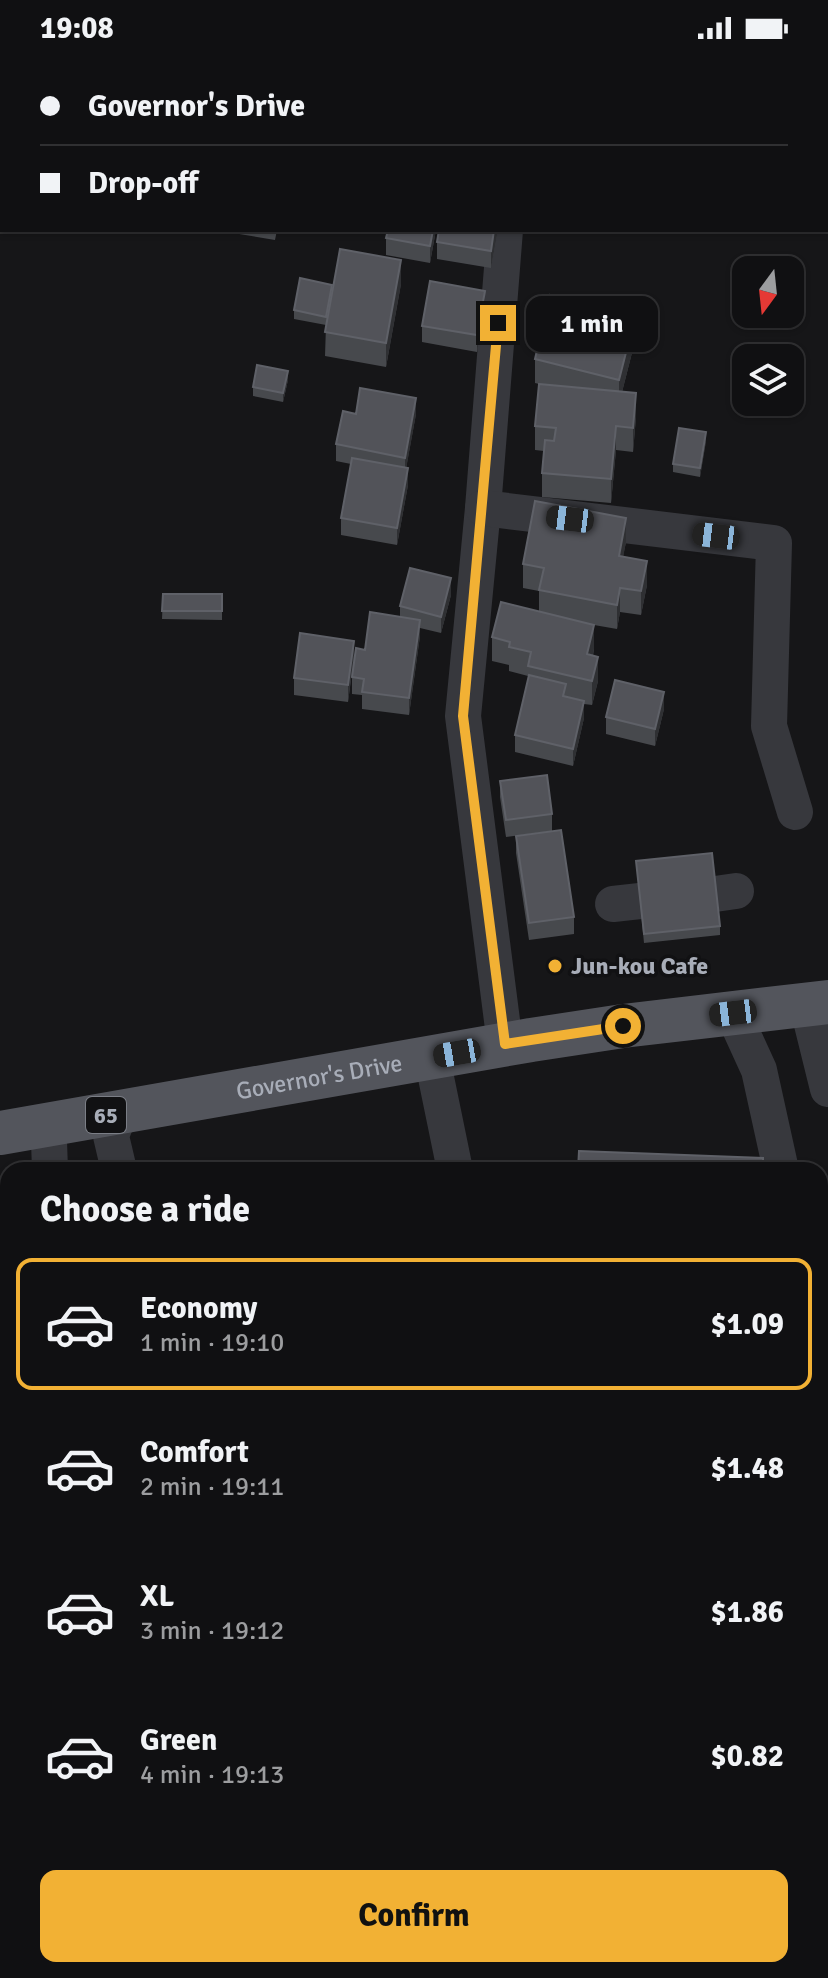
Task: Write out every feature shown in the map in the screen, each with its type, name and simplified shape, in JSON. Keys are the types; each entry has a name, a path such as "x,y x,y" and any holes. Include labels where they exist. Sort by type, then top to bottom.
{"main road":[{"name":"Governor's Drive","path":"20,1130 505,1044 818,1003"}],"street":[{"path":"505,232 463,716 505,1044"},
{"path":"483,508 774,543 769,726 795,812"},
{"path":"818,1003 828,1089"},
{"path":"733,1013 759,1070 779,1162"},
{"path":"432,1058 453,1162"},
{"path":"117,1162 111,1136 117,1120 137,1109"},
{"path":"20,1130 49,1141 50,1162"}],"building":[{"path":"388,232 433,232 430,246 386,238"},
{"path":"439,232 494,232 491,251 437,242"},
{"path":"340,249 401,260 386,343 325,332"},
{"path":"300,278 332,285 326,317 294,310"},
{"path":"430,281 485,291 477,335 422,326"},
{"path":"550,295 635,317 619,380 535,359"},
{"path":"257,365 288,371 283,393 253,387"},
{"path":"539,384 636,393 633,428 616,426 611,479 542,473 545,440 554,441 556,428 535,426"},
{"path":"360,388 416,398 405,458 336,444 343,411 356,414"},
{"path":"679,428 706,432 700,468 673,464"},
{"path":"352,458 408,468 397,528 341,518"},
{"path":"535,501 626,518 619,556 647,561 641,591 620,588 617,605 539,590 544,568 523,564"},
{"path":"410,568 451,578 441,617 400,606"},
{"path":"163,594 222,594 222,611 162,611"},
{"path":"501,602 594,625 587,654 598,657 592,681 528,666 531,652 509,647 510,642 492,637"},
{"path":"370,612 420,620 409,698 362,692 364,679 352,677 356,648 365,650"},
{"path":"300,633 354,641 348,685 294,678"},
{"path":"529,675 566,684 563,696 584,701 573,749 515,735"},
{"path":"615,680 664,692 655,729 606,717"},
{"path":"547,775 552,814 506,820 500,781"},
{"path":"561,830 574,917 529,923 516,836"},
{"path":"712,853 720,926 644,934 636,861"},
{"path":"579,1151 763,1158 763,1162 578,1162"}],"place":[{"name":"Jun-kou Cafe","path":"555,966"}],"route":[{"path":"498,323 463,716 505,1044 623,1026"}]}
